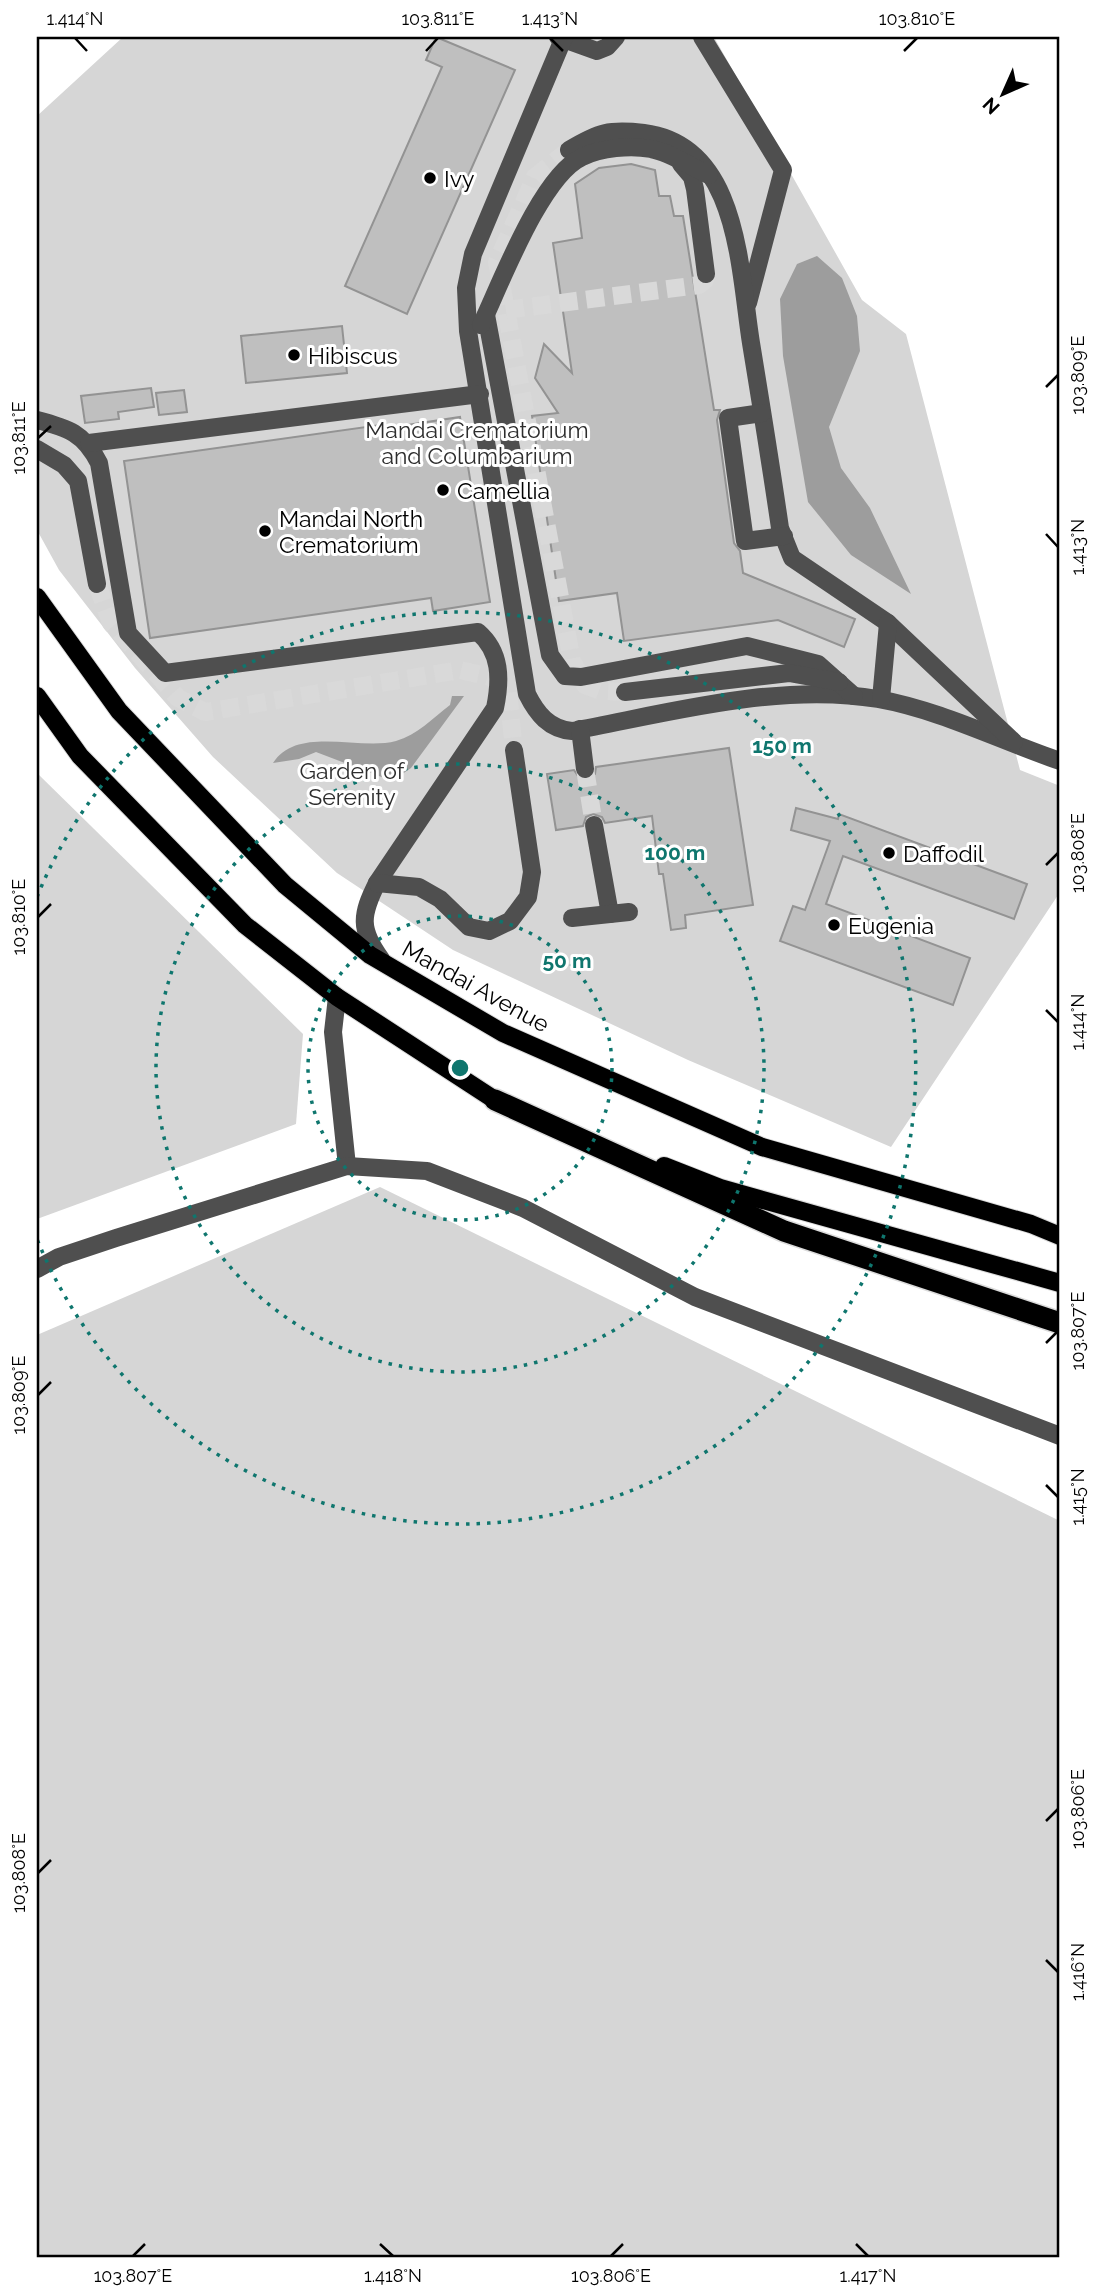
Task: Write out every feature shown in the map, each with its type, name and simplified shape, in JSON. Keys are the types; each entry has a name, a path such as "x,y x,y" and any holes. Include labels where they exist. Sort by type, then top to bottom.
{"highway":[{"path":"495,1100 783,1231 1060,1323"}],"main road":[{"name":"Mandai Avenue","path":"37,597 119,711 285,885 384,964 503,1033 762,1147 1060,1236"},
{"path":"37,696 80,757 245,925 337,996 495,1100 720,1188 1060,1283"}],"street":[{"path":"616,37 607,47 597,51 562,38 473,254 466,299 527,694 540,716 558,730 580,729 789,692 855,696 881,699 1060,761"},
{"path":"702,37 783,170 746,312"},
{"path":"569,150 594,134 611,130 660,135 682,143 698,156 730,213 784,536 792,558 888,623 1019,747"},
{"path":"471,345 544,194 561,173 581,157 612,149 652,149 709,175"},
{"path":"678,161 692,177 706,274"},
{"path":"486,314 550,655 565,676 581,677 747,646 818,664 855,696"},
{"path":"89,443 480,394"},
{"path":"762,413 728,418 745,541 784,536"},
{"path":"37,420 65,428 89,443 99,463 128,633 166,673 478,632 492,645 500,686 495,708 377,883 363,914 368,942 384,964"},
{"path":"37,449 64,465 78,481 97,583"},
{"path":"881,699 888,623"},
{"path":"625,692 789,673 839,682"},
{"path":"580,729 585,769"},
{"path":"377,883 419,887 440,899 469,927 489,931 510,921 528,897 532,872 514,750"},
{"path":"594,825 610,915"},
{"path":"572,918 629,912"},
{"path":"337,996 333,1032 346,1167"},
{"path":"37,1269 59,1257 116,1238 346,1167 427,1171 523,1209 695,1297 1060,1436"}],"green space":[{"name":"Mandai Crematorium and Columbarium","path":"123,37 714,37 862,300 906,334 1020,770 1060,786 1060,892 891,1147 688,1060 453,950 337,873 213,757 135,668 59,570 37,530 37,116"},
{"path":"37,773 303,1034 296,1124 37,1219"},
{"path":"380,1187 1060,1521 1060,2258 37,2258 37,1335"}],"shaded area":[{"path":"817,256 842,278 857,316 860,351 829,427 841,468 870,508 911,594 851,555 808,502 783,356 780,299 797,264"},
{"path":"452,696 464,696 411,768 392,781 316,752 299,759 273,763 284,752 297,745 313,742 396,741 424,726 450,705"}],"building":[{"name":"Ivy","path":"436,37 515,70 407,314 345,286 442,67 426,60"},
{"path":"631,164 655,170 659,196 670,196 674,216 683,216 714,410 720,410 717,420 734,543 740,551 743,573 855,619 844,647 778,620 624,641 617,593 559,601 532,416 558,413 535,378 544,344 572,373 553,243 582,238 575,184 599,168"},
{"name":"Hibiscus","path":"342,326 347,373 246,383 241,336"},
{"path":"151,388 154,407 118,412 119,419 85,423 81,396"},
{"path":"184,390 187,412 159,415 156,393"},
{"name":"Mandai North Crematorium","path":"460,417 490,602 433,611 431,598 150,638 124,461 380,425 381,429"},
{"path":"729,748 753,905 685,915 686,928 671,930 663,874 659,874 652,816 605,823 602,817 593,814 586,817 583,826 556,830 547,774 574,770 580,779 587,780 595,774 596,767"},
{"path":"796,808 838,819 839,814 1027,884 1014,919 843,856 826,904 970,958 953,1005 780,941 793,906 805,910 830,841 791,830"}],"tunnel":[{"path":"569,150 535,177 497,262 572,661 585,685 601,691 625,692"},
{"path":"506,310 699,285 705,280 706,274"},
{"path":"97,584 111,623 178,698 205,712 460,670 491,677 508,692 514,750"},
{"path":"585,769 594,825"}],"place":[{"name":"Ivy","path":"430,178"},
{"name":"Hibiscus","path":"294,355"},
{"name":"Camellia","path":"443,490"},
{"name":"Mandai North Crematorium","path":"265,531"},
{"name":"Daffodil","path":"889,853"},
{"name":"Eugenia","path":"834,925"}],"park label":[{"name":"Garden of Serenity","path":"352,783"}]}
